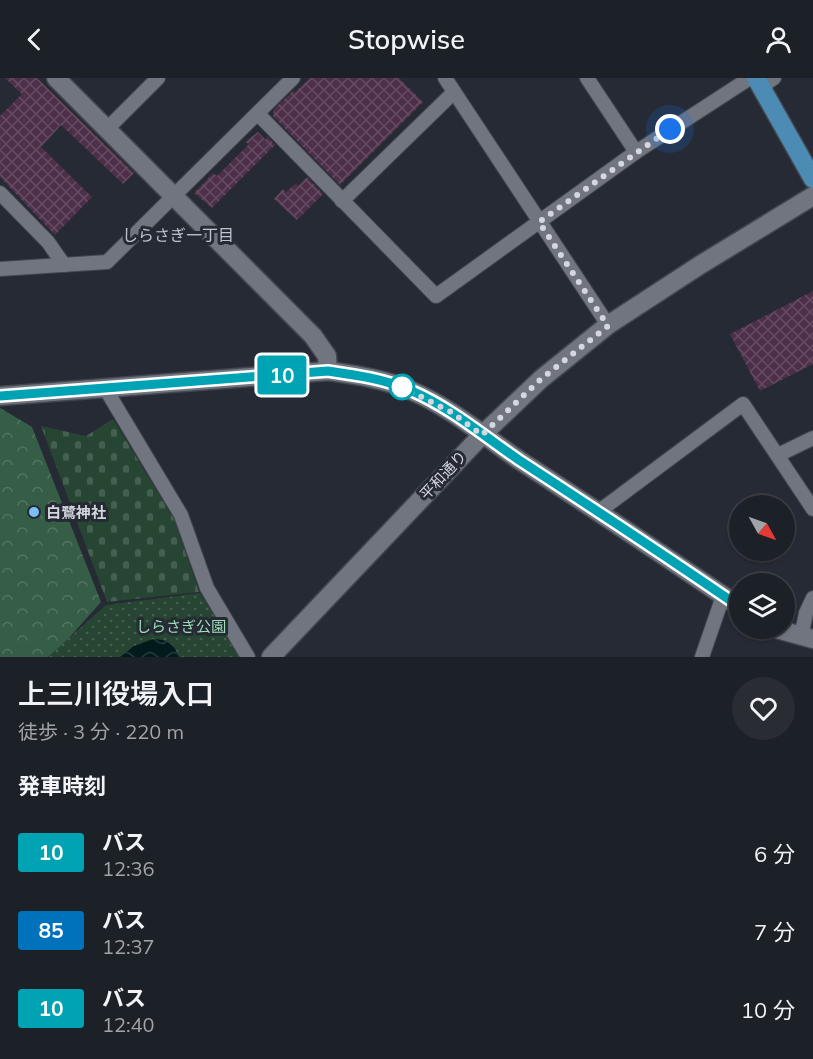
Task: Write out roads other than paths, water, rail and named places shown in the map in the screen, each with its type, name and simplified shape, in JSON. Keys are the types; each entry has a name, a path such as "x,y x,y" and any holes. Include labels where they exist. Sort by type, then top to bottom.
{"main road":[{"path":"760,80 813,179"}],"street":[{"path":"56,78 314,336 327,356 328,371"},
{"path":"107,129 158,78"},
{"path":"0,269 107,262 293,78"},
{"path":"445,78 608,326"},
{"path":"587,78 636,152"},
{"path":"258,114 436,296 636,152 760,80"},
{"path":"342,201 454,92"},
{"path":"0,193 48,242 64,265"},
{"name":"平和通り","path":"272,657 482,435 541,379 608,326 700,265 813,196"},
{"path":"0,396 328,371 364,376 409,390 451,412 729,600"},
{"path":"105,388 181,515 207,588 248,657"},
{"path":"598,512 743,404 813,509"},
{"path":"778,455 813,438"},
{"path":"702,657 723,596"},
{"path":"807,638 806,613 813,598"}],"water":[{"path":"153,639 169,643 179,657 120,657 134,646"}],"place":[{"name":"白鷺神社","path":"34,512"}],"district":[{"name":"しらさぎ一丁目","path":"178,235"}],"park label":[{"name":"しらさぎ公園","path":"181,626"}]}
